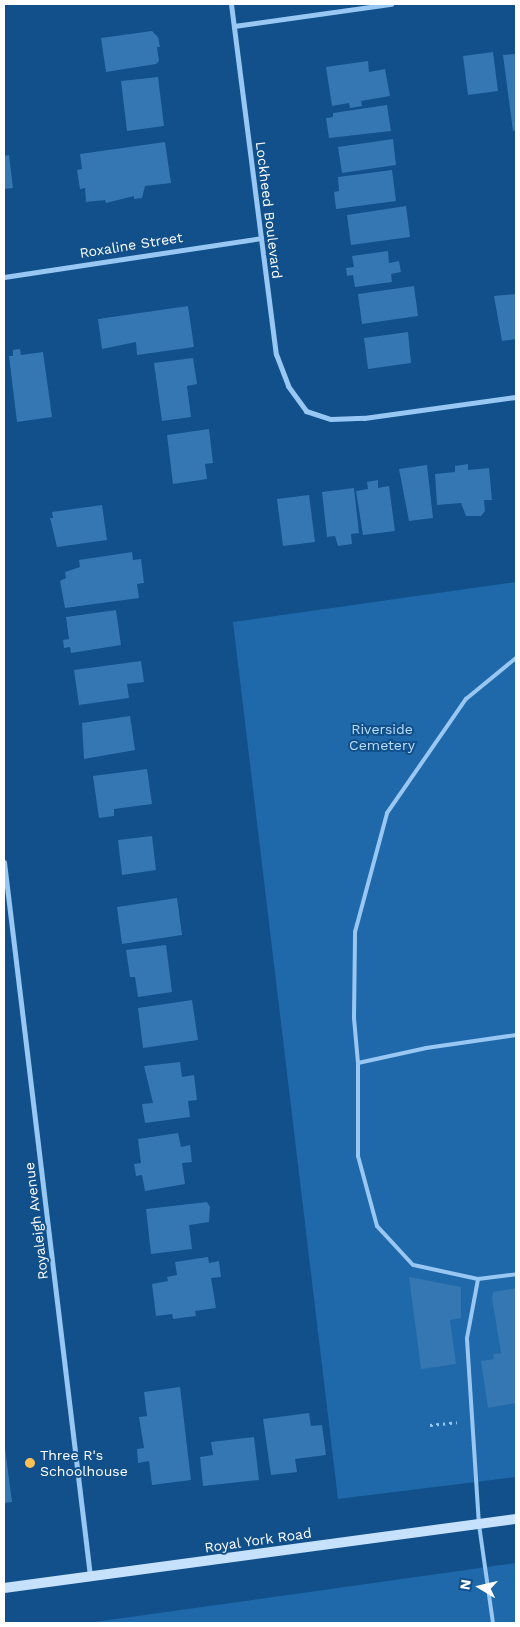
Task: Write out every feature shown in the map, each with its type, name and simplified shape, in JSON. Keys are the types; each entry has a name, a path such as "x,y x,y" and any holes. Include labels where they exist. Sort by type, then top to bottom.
{"main road":[{"name":"Royal York Road","path":"4,1588 516,1519"}],"street":[{"name":"Lockheed Boulevard","path":"231,4 276,354 288,386 306,411 331,419 364,418 516,397"},
{"path":"234,26 391,4"},
{"name":"Roxaline Street","path":"4,277 261,238"},
{"name":"Royaleigh Avenue","path":"4,862 90,1577"}],"lane":[{"path":"516,658 466,699 387,813 355,932 354,1018 358,1063 358,1156 377,1226 413,1265 478,1280 516,1274"},
{"path":"358,1063 426,1048 516,1034"},
{"path":"478,1280 467,1338 479,1524 493,1623"}],"path":[{"path":"430,1425 472,1420"}],"green space":[{"name":"Riverside Cemetery","path":"516,582 516,1477 338,1499 233,622"},
{"path":"516,1563 516,1623 87,1623 302,1593"}],"building":[{"path":"152,31 158,37 160,47 157,47 159,61 156,64 106,72 101,38"},
{"path":"493,52 498,91 468,95 463,56"},
{"path":"516,54 516,130 513,131 503,55"},
{"path":"368,61 369,72 385,69 390,96 361,101 362,106 350,108 349,103 332,106 326,67"},
{"path":"158,77 164,126 127,131 121,81"},
{"path":"387,105 391,131 329,138 326,118 333,117 333,113"},
{"path":"393,139 396,165 342,173 338,147"},
{"path":"165,142 171,183 145,186 142,198 134,199 134,196 106,203 105,200 86,202 85,188 80,189 77,170 82,169 80,154"},
{"path":"9,155 13,188 4,189 4,156"},
{"path":"392,170 396,201 336,209 334,192 339,191 338,177"},
{"path":"406,206 410,237 351,245 347,215"},
{"path":"388,251 389,263 399,261 401,272 391,274 392,282 355,287 353,275 347,276 346,268 354,267 352,256"},
{"path":"414,286 418,316 362,324 358,294"},
{"path":"516,294 516,339 502,341 494,296"},
{"path":"188,306 194,347 137,355 136,342 102,349 98,319"},
{"path":"408,332 411,363 368,369 364,338"},
{"path":"20,349 21,355 43,352 52,417 17,422 9,356 13,356 13,350"},
{"path":"193,358 197,384 187,386 191,417 162,421 154,363"},
{"path":"209,429 213,463 205,464 207,479 173,484 167,435"},
{"path":"468,464 468,470 489,468 492,500 484,500 485,511 481,516 466,516 461,503 437,505 435,474 455,472 455,466"},
{"path":"427,465 433,518 409,521 399,469"},
{"path":"378,480 378,488 389,486 395,531 363,535 356,491 368,489 367,482"},
{"path":"354,488 359,533 351,534 352,544 338,546 335,536 327,537 322,492"},
{"path":"309,495 315,542 283,546 277,499"},
{"path":"102,505 107,540 57,547 50,518 53,518 52,512"},
{"path":"132,552 133,560 141,559 144,583 137,584 139,598 65,608 60,581 66,578 65,572 80,567 79,560"},
{"path":"116,610 121,645 71,653 70,647 64,648 63,640 69,639 66,617"},
{"path":"141,661 144,682 127,684 129,698 79,705 74,670"},
{"path":"130,716 135,750 84,759 82,723"},
{"path":"147,769 152,804 114,809 114,816 99,818 93,776"},
{"path":"152,836 156,870 122,875 118,840"},
{"path":"177,898 182,935 122,944 117,907"},
{"path":"166,945 172,992 138,997 135,977 130,977 126,950"},
{"path":"192,1000 198,1040 143,1048 138,1008"},
{"path":"180,1062 182,1077 194,1075 197,1100 188,1101 190,1117 145,1123 142,1104 153,1103 144,1066"},
{"path":"178,1133 181,1147 190,1145 192,1162 182,1163 185,1184 145,1191 142,1175 136,1176 134,1164 141,1163 138,1139"},
{"path":"207,1202 210,1207 209,1222 189,1225 192,1249 151,1254 146,1209"},
{"path":"208,1257 209,1263 219,1261 221,1277 211,1278 216,1308 195,1311 196,1316 173,1319 172,1314 156,1316 152,1284 168,1281 167,1277 177,1275 175,1262"},
{"path":"409,1277 461,1287 461,1318 450,1320 456,1364 421,1369"},
{"path":"516,1288 516,1403 488,1408 481,1361 494,1359 493,1354 501,1353 492,1298 493,1292"},
{"path":"180,1387 191,1480 152,1485 149,1461 138,1463 137,1449 144,1448 139,1417 147,1416 144,1392"},
{"path":"309,1413 311,1426 322,1425 326,1455 295,1459 297,1472 271,1475 263,1419"},
{"path":"254,1437 259,1480 203,1486 200,1457 213,1455 211,1442"},
{"path":"4,1441 12,1502 4,1503"}],"place":[{"name":"Three R's Schoolhouse","path":"30,1463"}]}
